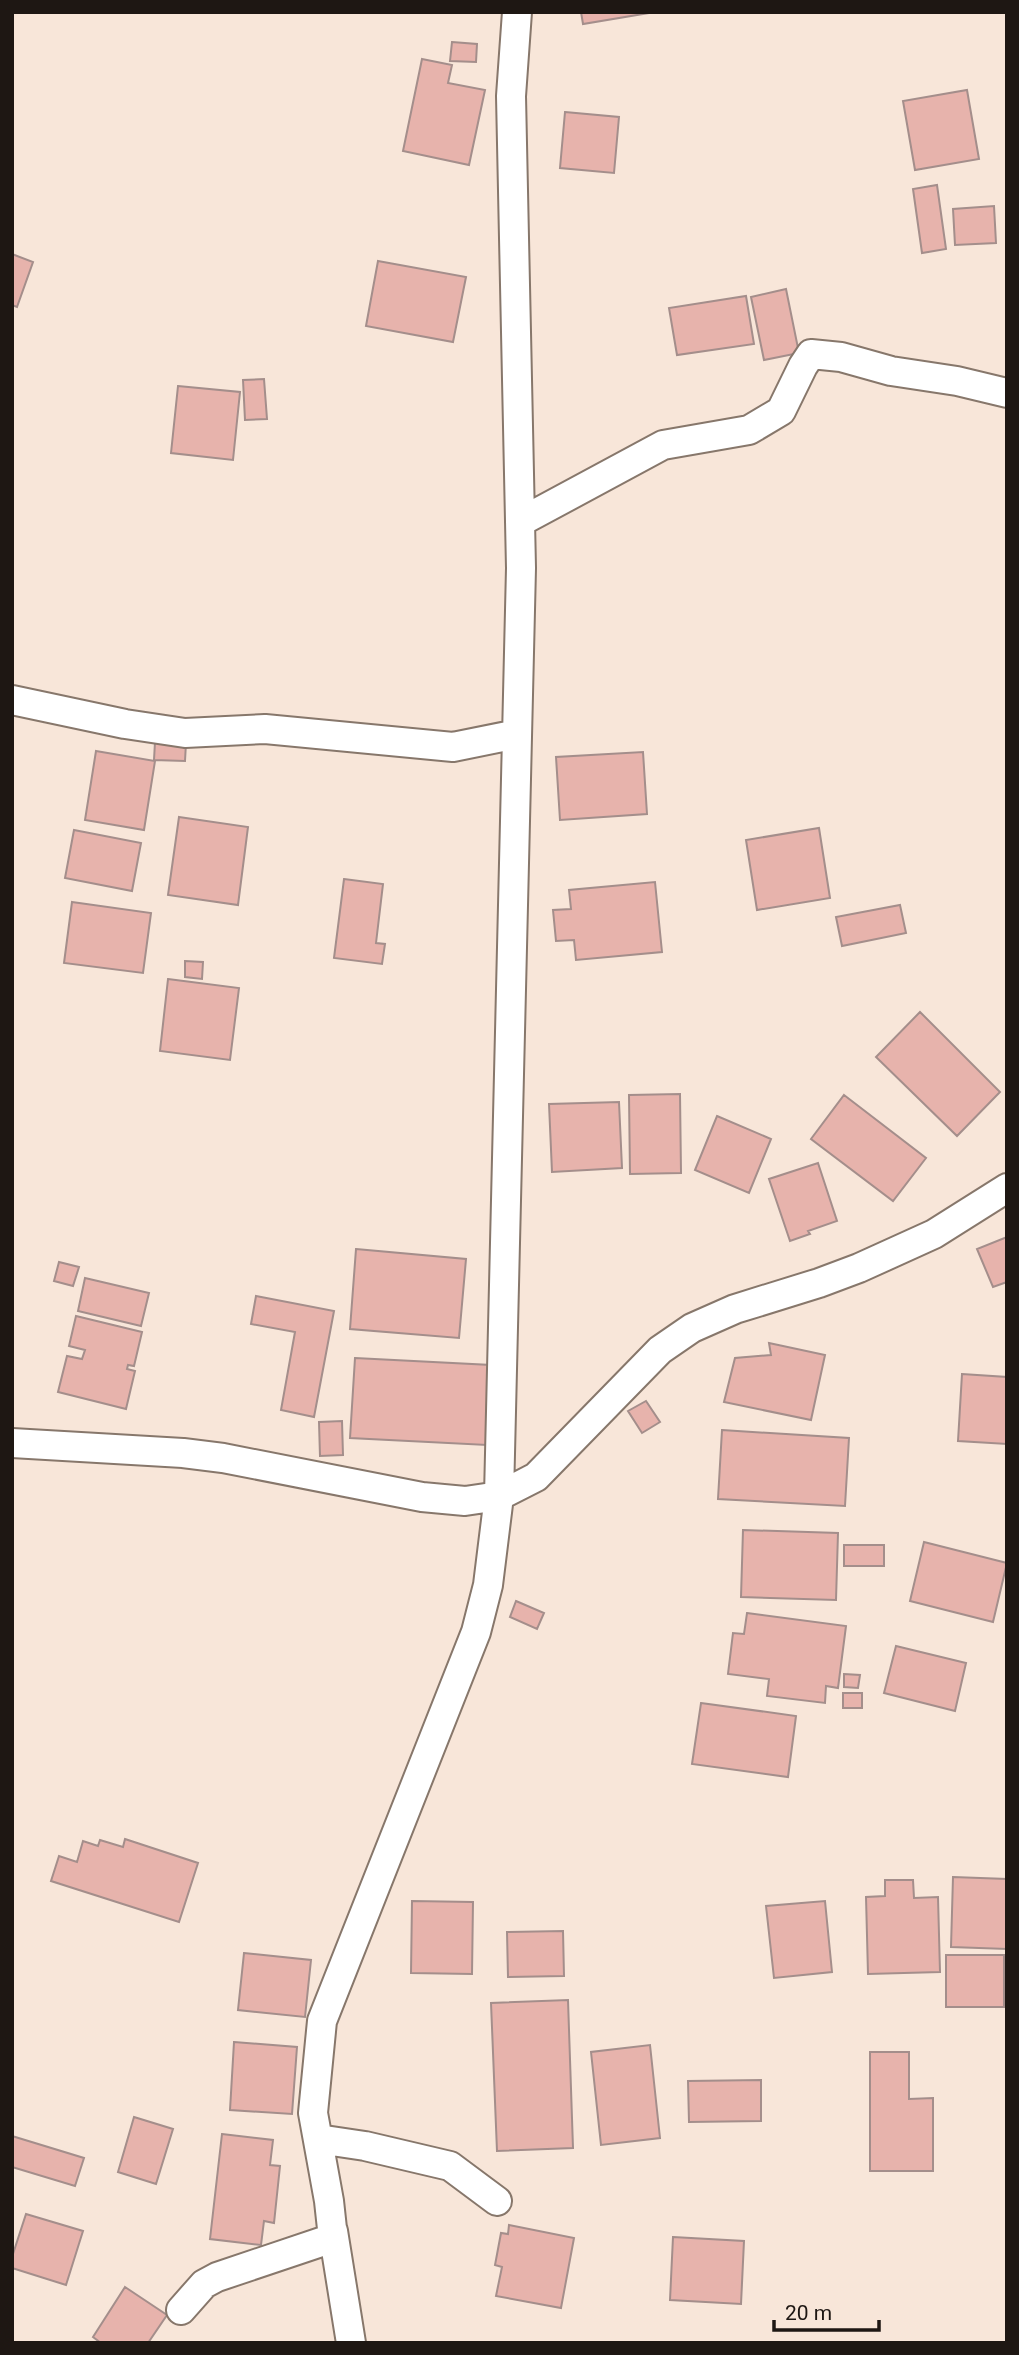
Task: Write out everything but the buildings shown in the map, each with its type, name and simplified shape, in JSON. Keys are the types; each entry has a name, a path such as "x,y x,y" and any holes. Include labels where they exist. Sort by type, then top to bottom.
{"street":[{"path":"351,2343 313,2113 322,2021 476,1632 488,1585 499,1496 522,568 511,96 517,12"},
{"path":"520,522 663,445 749,430 781,411 811,354 841,357 891,371 957,381 1007,393"},
{"path":"12,699 125,724 185,733 265,729 453,747 517,734"},
{"path":"12,1443 183,1453 223,1458 422,1497 465,1501 499,1496 536,1477 660,1350 692,1328 734,1309 859,1268 934,1234 1007,1188"},
{"path":"318,2139 388,2151 450,2166 497,2201"},
{"path":"181,2310 204,2284 217,2277 333,2238 333,2231"}]}
